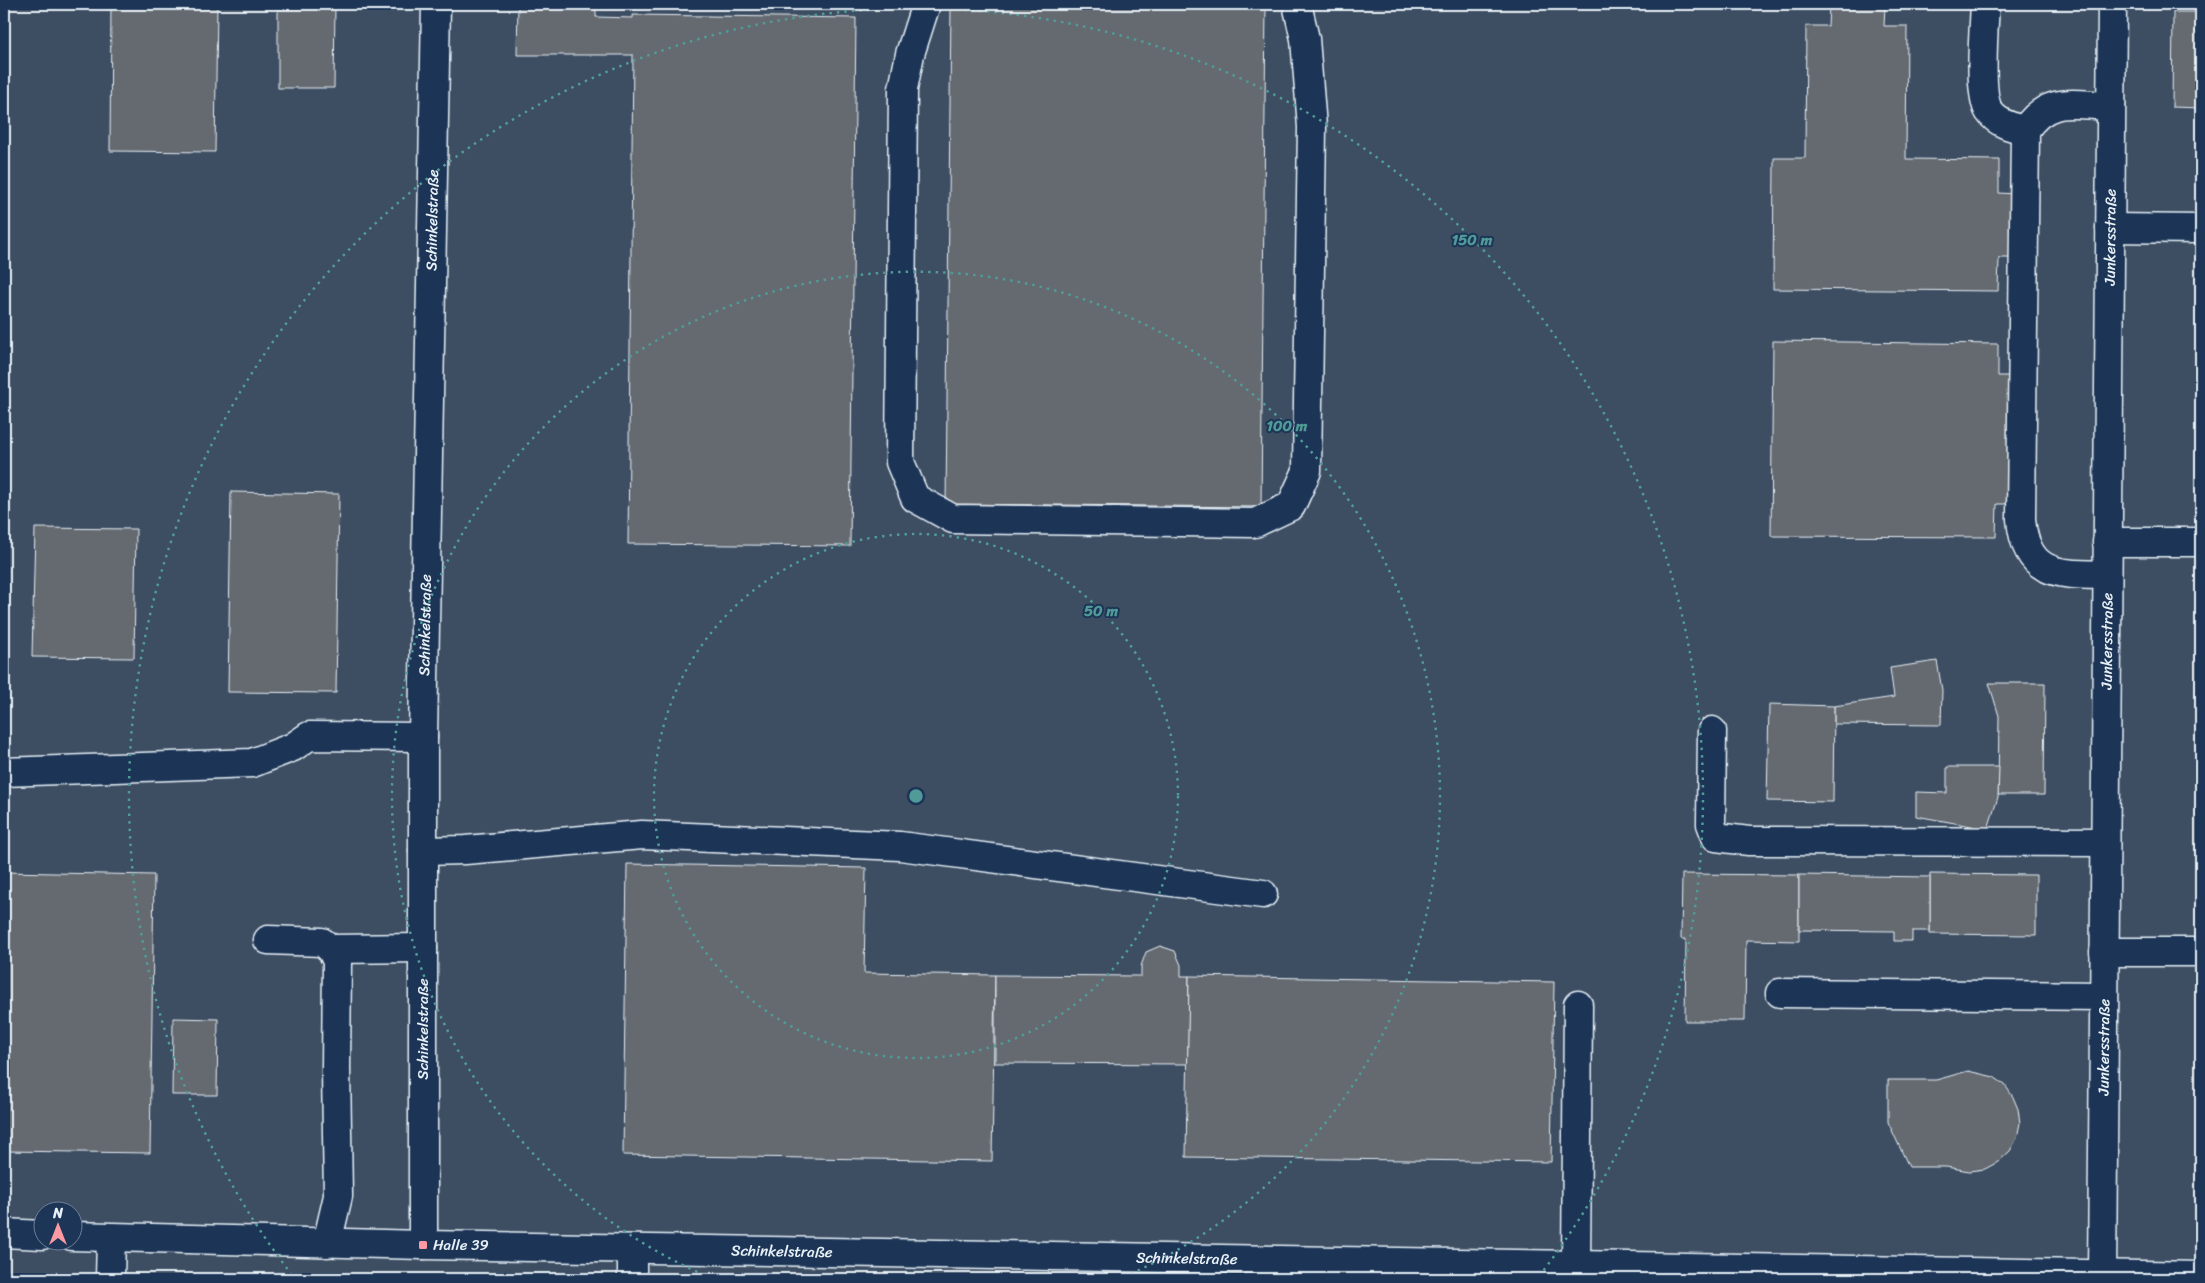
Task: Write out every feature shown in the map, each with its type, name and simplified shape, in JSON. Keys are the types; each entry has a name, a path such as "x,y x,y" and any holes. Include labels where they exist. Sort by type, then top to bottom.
{"street":[{"name":"Schinkelstraße","path":"423,1245 423,737 436,4"},
{"path":"926,4 910,54 903,89 900,462 915,498 953,519 1255,524 1291,506 1307,471 1312,127 1304,39 1297,4"},
{"path":"1985,4 1983,94 1989,110 2000,122 2025,130"},
{"name":"Junkersstraße","path":"2102,1278 2112,4"},
{"path":"2107,575 2062,574 2045,569 2032,555 2023,537 2025,130 2034,116 2048,107 2111,106"},
{"path":"2110,228 2201,229"},
{"path":"2108,542 2201,542"},
{"path":"1712,731 1711,824 1716,837 1749,841 2105,842"},
{"path":"4,772 252,763 293,747 309,736 423,737"},
{"path":"423,851 465,850 642,835 900,846 1263,894"},
{"path":"268,940 322,942 331,950 337,961 338,1196 326,1243"},
{"path":"331,950 423,948"},
{"path":"2104,952 2201,952"},
{"path":"1780,993 2103,996"},
{"path":"1576,1266 1578,1005"},
{"path":"4,1233 32,1234"},
{"name":"Schinkelstraße","path":"82,1237 2102,1278 2201,1276"},
{"path":"110,1279 111,1238"},
{"path":"632,1249 632,1279"}],"shaded area":[{"path":"4,4 2201,4 2201,1279 4,1279"}],"building":[{"path":"111,4 217,4 215,152 110,151"},
{"path":"278,4 335,4 334,88 278,88"},
{"path":"518,4 596,4 596,17 633,18 633,15 856,18 850,546 628,544 633,55 517,55"},
{"path":"951,4 1266,4 1261,507 946,504"},
{"path":"1829,5 1885,6 1884,26 1907,26 1906,159 1999,160 1999,193 2015,194 2014,258 1999,258 1998,291 1773,289 1774,158 1805,158 1806,26 1828,26"},
{"path":"2173,12 2201,12 2201,108 2172,107"},
{"path":"1773,341 1998,344 1998,376 2013,376 2012,504 1997,504 1996,537 1771,536"},
{"path":"231,492 339,494 336,693 228,692"},
{"path":"35,528 136,529 134,658 32,657"},
{"path":"1937,661 1942,690 1941,725 1834,724 1834,706 1894,697 1890,668"},
{"path":"1989,683 2045,683 2044,795 1998,795 1999,716"},
{"path":"1769,704 1834,706 1833,802 1767,801"},
{"path":"1947,767 1999,767 1998,797 1988,829 1916,816 1916,792 1947,793"},
{"path":"627,864 866,868 864,973 995,975 992,1161 623,1155"},
{"path":"4,872 154,875 150,1153 4,1151"},
{"path":"1682,874 1799,875 1799,941 1746,940 1745,1021 1685,1021 1686,939 1681,939"},
{"path":"1930,874 2036,875 2036,935 1930,934"},
{"path":"1799,875 1930,877 1930,931 1912,931 1912,941 1894,941 1894,931 1799,930"},
{"path":"1160,946 1175,951 1181,965 1181,976 1189,976 1188,1064 995,1063 995,975 1141,976 1141,966 1146,952"},
{"path":"1189,976 1554,982 1551,1162 1186,1157"},
{"path":"173,1018 218,1019 217,1095 172,1095"},
{"path":"1968,1071 1994,1077 2005,1085 2013,1097 2018,1109 2020,1123 2017,1138 2010,1151 1998,1162 1985,1169 1969,1171 1946,1167 1909,1167 1888,1122 1888,1080 1936,1080"}],"place":[{"name":"Halle 39","path":"423,1245"}]}
